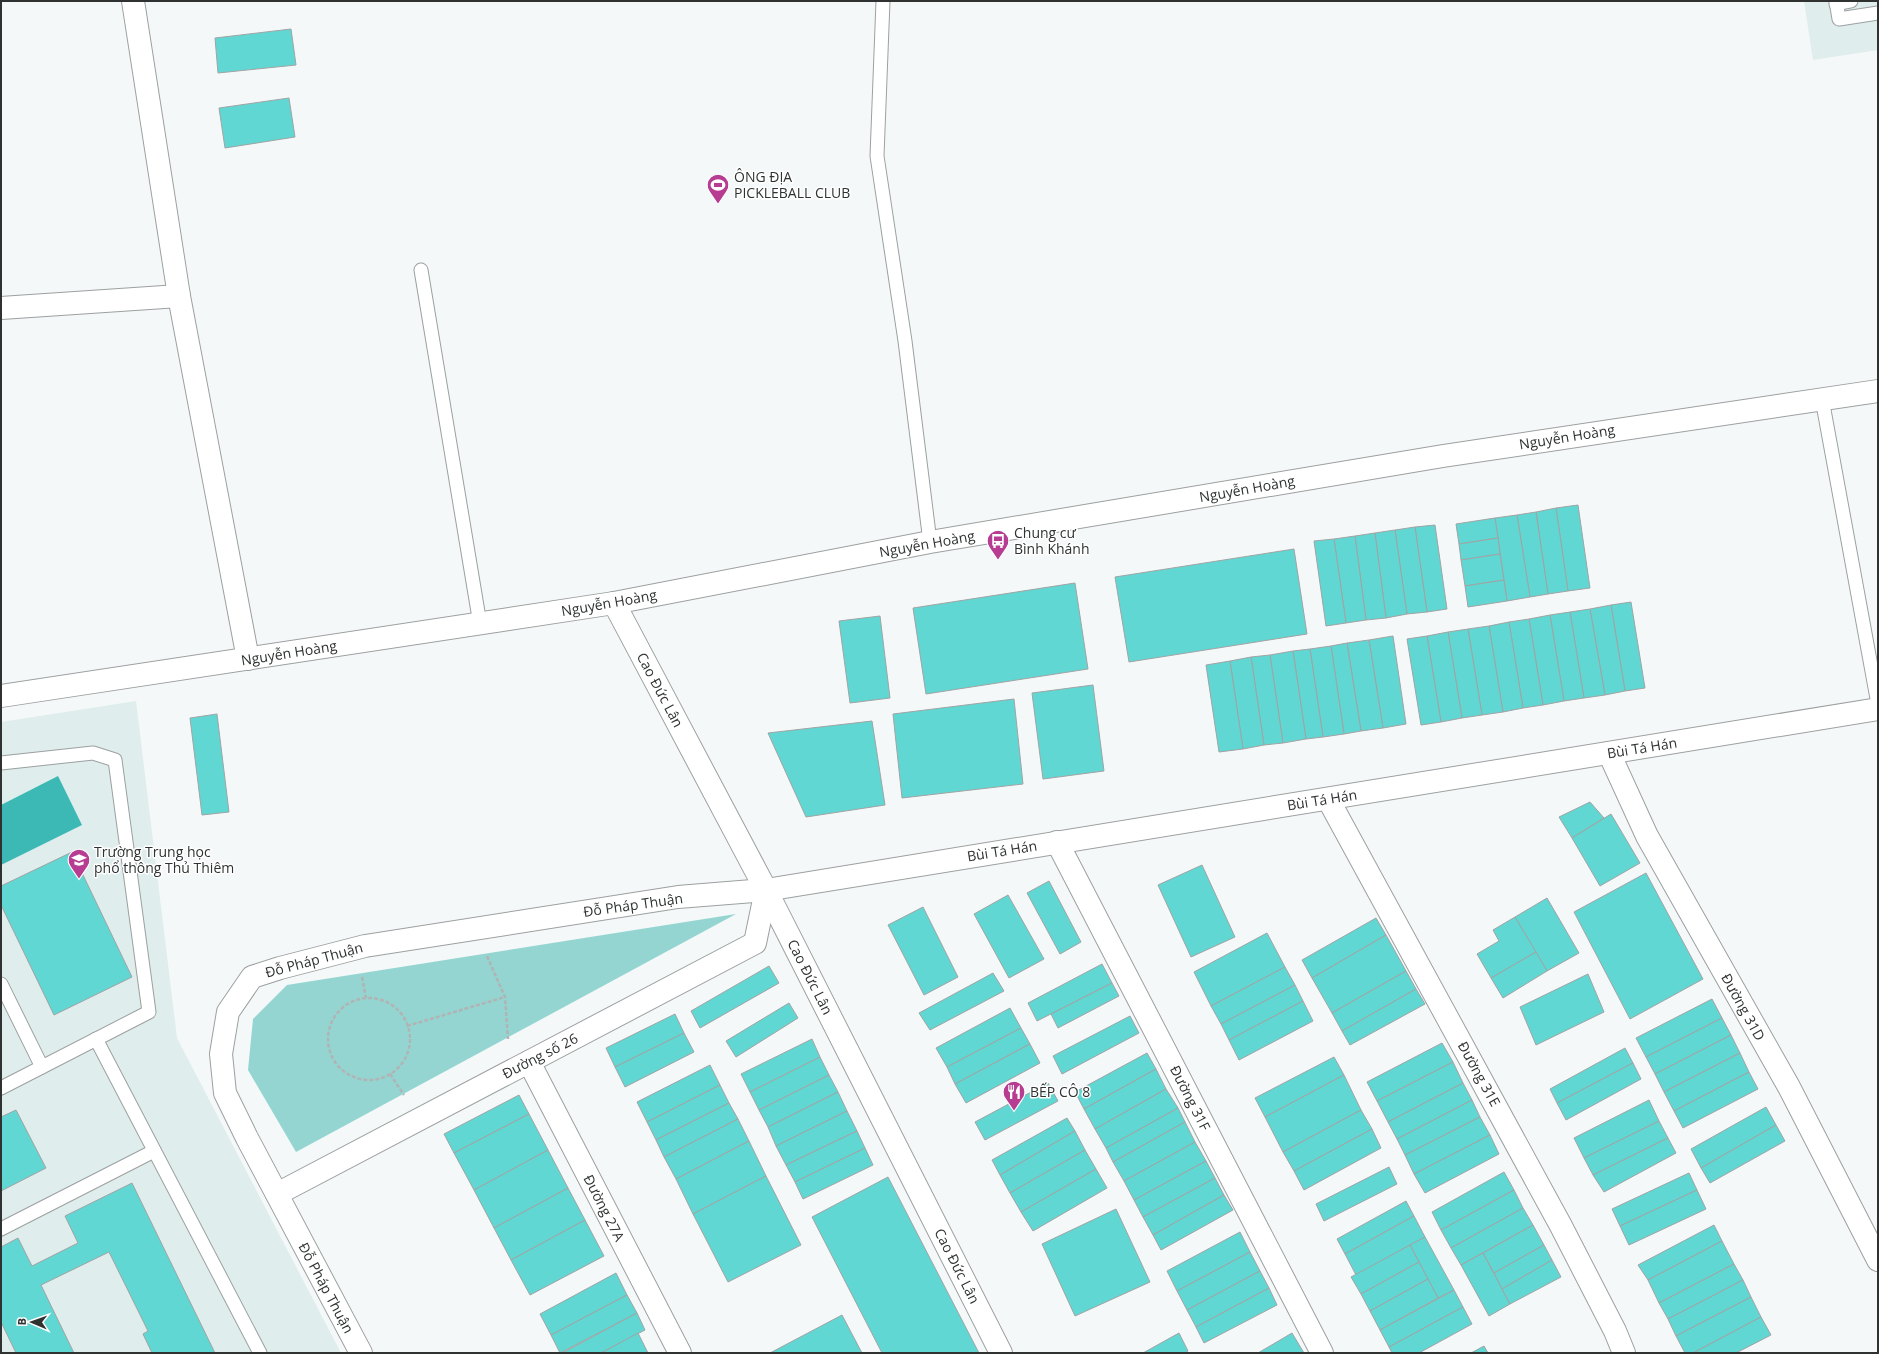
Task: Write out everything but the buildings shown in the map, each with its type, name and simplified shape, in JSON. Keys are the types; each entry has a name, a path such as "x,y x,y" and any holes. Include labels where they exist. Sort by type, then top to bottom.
{"street":[{"path":"133,1 179,296 248,659"},
{"path":"1,308 179,296"},
{"name":"Nguyễn Hoàng","path":"1,696 614,603 930,542 1443,456 1878,391"},
{"name":"Cao Đức Lân","path":"614,603 766,890 1001,1353"},
{"name":"Bùi Tá Hán","path":"766,890 1878,709"},
{"name":"Đường 31D","path":"1609,753 1647,836 1789,1087 1878,1260"},
{"name":"Đường 31E","path":"1328,799 1561,1226 1615,1331 1624,1353"},
{"name":"Đường 31F","path":"1057,842 1322,1353"},
{"name":"Đỗ Pháp Thuận","path":"361,1353 225,1093 221,1054 228,1012 252,977 280,968 365,946 678,897 766,890"},
{"name":"Đường số 26","path":"277,1194 756,943 766,890"},
{"name":"Đường 27A","path":"529,1062 680,1353"}],"lane":[{"path":"883,1 877,156 905,341 930,542"},
{"path":"1851,1 1836,2 1838,19 1878,13"},
{"path":"421,270 480,624"},
{"path":"1822,399 1878,704"},
{"path":"1,763 93,753 115,760 149,1012 1,1088"},
{"path":"1,984 42,1067"},
{"path":"96,1039 260,1353"},
{"path":"1,1229 154,1151"}],"path":[{"path":"472,929 486,954 505,997 508,1038 506,1074"},
{"path":"407,1026 505,997"},
{"path":"371,998 384,1001 396,1008 405,1019 407,1026 410,1045 406,1057 398,1068 387,1076 374,1080 361,1079 349,1075 338,1066 332,1055 329,1041 330,1028 336,1016 345,1006 358,1000 371,998"}],"shaded area":[{"path":"1804,1 1878,1 1878,50 1813,60"},
{"name":"Trường Trung học phổ thông Thủ Thiêm","path":"136,701 177,1038 341,1353 1,1353 1,722"},
{"path":"58,776 82,825 1,865 1,805"},
{"path":"736,914 296,1152 248,1070 253,1019 287,985"}],"place":[{"name":"ÔNG ĐỊA PICKLEBALL CLUB","path":"718,204"},
{"name":"Chung cư Bình Khánh","path":"998,560"},
{"name":"Trường Trung học phổ thông Thủ Thiêm","path":"79,880"},
{"name":"BẾP CÔ 8","path":"1014,1112"}]}
